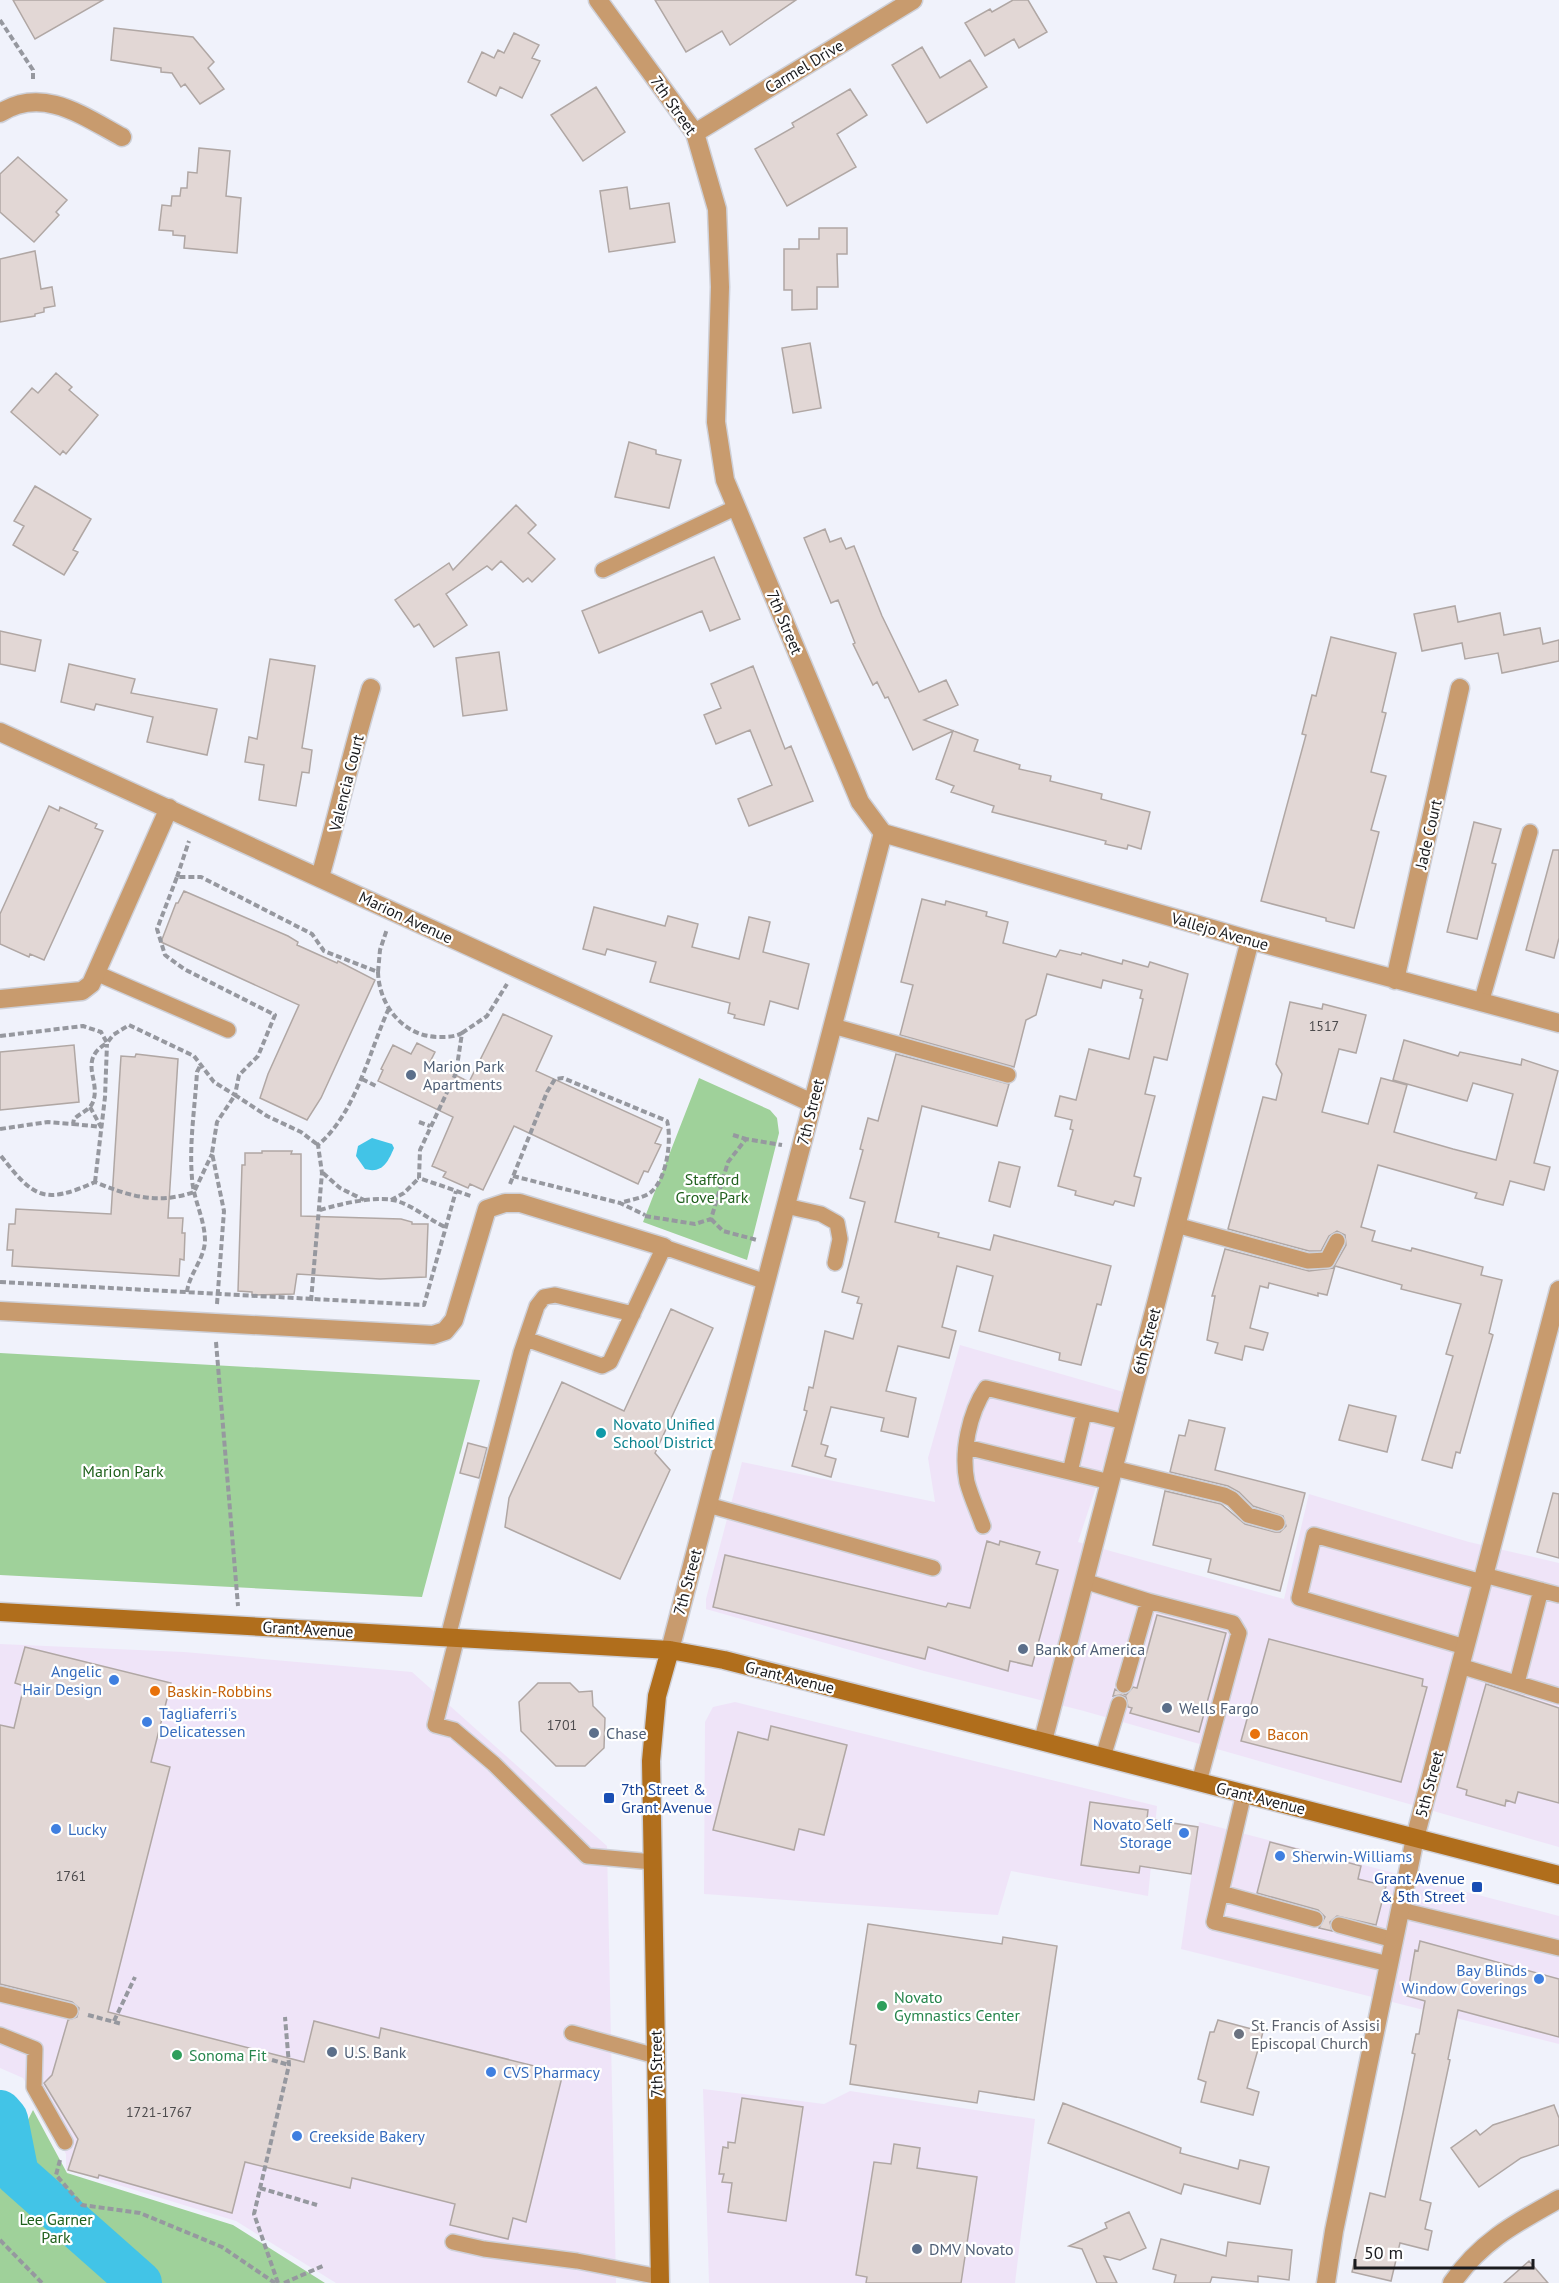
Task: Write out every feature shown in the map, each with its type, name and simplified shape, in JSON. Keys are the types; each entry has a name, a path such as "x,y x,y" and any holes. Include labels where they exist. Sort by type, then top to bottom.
{"street":[{"name":"7th Street","path":"598,0 695,133 717,209 720,287 716,422 725,480 860,802 883,833 657,1696 651,1761 660,2280"},
{"name":"Carmel Drive","path":"695,133 913,0"},
{"path":"0,113 33,100 62,105 122,137"},
{"name":"Valencia Court","path":"320,877 371,688"},
{"name":"Jade Court","path":"1395,980 1460,688"},
{"name":"Marion Avenue","path":"0,732 812,1103"},
{"path":"0,999 82,991 91,984 169,808"},
{"name":"Vallejo Avenue","path":"883,833 1250,940 1559,1023"},
{"name":"6th Street","path":"1043,1741 1250,940"},
{"path":"0,1311 433,1335 445,1331 454,1320 487,1209 505,1203 520,1203 664,1247"},
{"name":"5th Street","path":"1326,2283 1334,2231 1415,1838 1559,1290"},
{"name":"Grant Avenue","path":"0,1612 670,1650 724,1660 1559,1875"},
{"path":"1452,2283 1469,2259 1513,2224 1559,2199"}],"lane":[{"path":"603,570 737,507"},
{"path":"1481,1003 1530,832"},
{"path":"96,973 228,1030"},
{"path":"833,1026 1008,1075"},
{"path":"786,1206 821,1214 837,1223 840,1239 835,1263"},
{"path":"1176,1225 1308,1261 1327,1260 1337,1241"},
{"path":"526,1339 602,1366 610,1362 664,1247 766,1281"},
{"path":"633,1314 555,1295 544,1297 537,1306 526,1339 453,1637 435,1725 454,1730 494,1764 588,1856 653,1862"},
{"path":"983,1526 967,1482 966,1447 976,1406 986,1388 1125,1422"},
{"path":"1070,1472 1084,1413"},
{"path":"966,1447 1070,1472 1112,1475 1224,1495 1232,1498 1248,1515 1277,1523"},
{"path":"708,1505 933,1568"},
{"path":"1466,1647 1299,1599 1314,1535 1559,1595"},
{"path":"1084,1581 1148,1601 1233,1623 1239,1633 1199,1782"},
{"path":"1516,1683 1541,1590"},
{"path":"1124,1685 1148,1601"},
{"path":"1460,1666 1559,1696"},
{"path":"1103,1757 1119,1704"},
{"path":"1244,1793 1214,1922 1389,1964"},
{"path":"1221,1893 1315,1919"},
{"path":"1401,1910 1559,1948"},
{"path":"1339,1925 1394,1940"},
{"path":"0,1994 70,2011"},
{"path":"572,2033 656,2055"},
{"path":"0,2035 36,2049 34,2087 65,2142"},
{"path":"453,2242 484,2249 577,2261 660,2280"}],"path":[{"path":"0,20 33,70 33,100"},
{"path":"194,1192 212,1153 217,1122 235,1095 239,1075 258,1056 275,1015 184,969 165,955 157,929 198,821"},
{"path":"177,877 201,877 312,934 324,951 378,972"},
{"path":"394,911 380,950 378,972 382,992 389,1008 402,1025 420,1034 444,1037 462,1033 487,1016 515,968"},
{"path":"318,1145 332,1130 362,1079 370,1063 371,1049 389,1008"},
{"path":"73,1124 80,1113 90,1107 94,1100 93,1057 113,1035 129,1025 194,1056 214,1082 267,1116 301,1132 318,1145 322,1173 311,1300"},
{"path":"0,1036 83,1026 101,1032 107,1043 102,1127 95,1182"},
{"path":"391,1200 404,1193 418,1178 420,1150 456,1073 462,1033"},
{"path":"187,1292 188,1280 202,1255 205,1242 194,1192 191,1160 197,1072 201,1064"},
{"path":"507,1190 547,1092 555,1079 563,1078 667,1121 670,1142 657,1182 651,1192 620,1203"},
{"path":"362,1079 376,1086"},
{"path":"90,1107 102,1127"},
{"path":"419,1122 430,1126"},
{"path":"0,1129 38,1123 102,1127"},
{"path":"733,1135 746,1140 774,1142 800,1150"},
{"path":"711,1219 728,1162 746,1140"},
{"path":"212,1153 224,1211 218,1294"},
{"path":"0,1155 24,1183 42,1194 63,1195 95,1182 140,1199 170,1198 194,1192"},
{"path":"0,1155 0,1162"},
{"path":"322,1173 340,1188 366,1201"},
{"path":"513,1176 620,1203 645,1215 695,1224 711,1219"},
{"path":"418,1178 478,1197"},
{"path":"0,1282 424,1305 456,1191"},
{"path":"320,1210 366,1201 391,1200 398,1201 431,1222 446,1227"},
{"path":"637,1239 645,1215"},
{"path":"711,1219 723,1231 776,1245"},
{"path":"217,1365 238,1587"},
{"path":"114,2021 135,1977"},
{"path":"70,2011 122,2024"},
{"path":"276,2283 254,2214 289,2065 285,2017"},
{"path":"272,2060 289,2065"},
{"path":"65,2142 56,2175 82,2205 140,2213 222,2247 276,2283"},
{"path":"260,2188 317,2205"},
{"path":"0,2240 42,2283"},
{"path":"284,2283 325,2265"}],"shaded area":[{"path":"960,1345 1127,1393 1078,1542 1284,1599 1309,1494 1469,1542 1559,1563 1559,1847 1084,1711 924,1671 706,1609 706,1599 742,1462 935,1502 928,1458"},
{"path":"0,1644 184,1652 412,1672 607,1846 616,2283 336,2283 236,2221 66,2169 66,2154 23,2078 0,2068"},
{"path":"735,1702 1157,1806 1148,1896 1011,1871 998,1915 704,1894 705,1722 713,1707"},
{"path":"1199,1822 1559,1916 1559,2044 1181,1949"},
{"path":"703,2089 824,2104 850,2091 1035,2119 1015,2283 709,2283"}],"green space":[{"name":"Stafford Grove Park","path":"699,1078 770,1110 777,1118 779,1133 747,1260 643,1222"},
{"name":"Marion Park","path":"0,1353 480,1380 422,1597 0,1575"},
{"name":"Lee Garner Park","path":"33,2110 67,2173 233,2225 325,2283 0,2283 0,2175"}],"water":[{"path":"372,1138 392,1144 394,1148 384,1166 376,1170 365,1169 356,1156 358,1146"}],"building":[{"path":"13,0 103,0 35,39"},
{"path":"655,0 796,0 730,45 722,31 686,52"},
{"path":"1013,0 1028,0 1047,32 1019,48 1014,39 985,56 965,23 990,9 992,12"},
{"path":"114,28 193,37 214,62 208,68 224,89 200,104 185,84 181,87 172,73 161,72 161,68 111,60"},
{"path":"514,33 539,45 532,58 540,61 522,98 500,87 496,96 468,82 482,52 494,58 498,50 504,53"},
{"path":"922,47 940,78 970,60 987,87 927,123 892,65"},
{"path":"596,87 625,132 583,161 551,115"},
{"path":"850,89 867,115 837,134 856,167 787,206 755,149 794,127 792,123"},
{"path":"199,148 230,151 226,196 241,198 237,253 184,248 185,236 173,235 173,231 159,230 162,205 171,206 172,196 180,196 181,188 187,188 188,172 197,173"},
{"path":"18,157 67,200 56,212 59,215 34,242 0,212 0,174"},
{"path":"627,187 630,209 669,203 675,242 609,252 600,191"},
{"path":"819,228 847,228 847,254 837,254 838,287 817,287 817,309 792,310 792,290 784,290 784,249 799,249 799,239 819,239"},
{"path":"35,251 41,289 52,287 55,306 44,308 44,312 35,314 35,316 0,322 0,259"},
{"path":"810,343 821,408 793,413 782,348"},
{"path":"56,373 72,387 69,390 98,415 66,454 63,451 60,455 11,412 32,388 38,393"},
{"path":"629,442 656,450 656,454 681,460 669,508 615,497"},
{"path":"35,486 91,519 73,550 78,552 64,575 13,545 24,526 14,521"},
{"path":"516,505 536,525 528,533 555,559 532,582 528,578 523,582 501,561 492,570 487,566 446,594 467,625 434,647 419,624 414,627 395,600 449,563 453,570"},
{"path":"825,529 830,542 841,538 846,549 854,546 882,616 919,692 946,680 958,705 924,720 978,740 974,751 1020,765 1019,769 1051,776 1050,781 1102,794 1101,799 1150,812 1141,849 1128,845 1127,849 1105,844 1106,841 992,812 994,806 951,792 954,786 936,779 953,731 913,750 888,697 885,698 877,682 873,685 853,644 855,643 838,600 831,603 804,538"},
{"path":"714,557 740,619 710,631 702,611 599,653 582,611"},
{"path":"1455,606 1458,622 1500,613 1504,635 1540,628 1543,644 1559,640 1559,661 1502,673 1498,653 1465,659 1462,643 1422,651 1414,614"},
{"path":"0,631 41,640 35,671 0,664"},
{"path":"1331,637 1396,653 1382,712 1386,713 1371,772 1386,776 1371,830 1379,832 1354,928 1261,901 1306,735 1302,734 1312,695 1316,696"},
{"path":"499,652 507,710 463,716 456,658"},
{"path":"270,659 315,666 302,748 312,750 309,773 302,772 296,806 259,800 264,765 245,762 249,737 257,739"},
{"path":"69,664 135,679 131,693 217,709 207,755 147,742 153,717 96,704 94,710 61,702"},
{"path":"753,666 785,749 791,746 813,801 749,826 738,799 772,785 750,730 716,744 704,715 721,708 711,684"},
{"path":"49,806 59,811 60,807 97,824 95,828 103,831 44,960 30,954 29,957 0,944 0,914"},
{"path":"1474,822 1501,829 1492,863 1496,864 1477,939 1447,932"},
{"path":"1553,850 1559,850 1559,938 1554,958 1526,950"},
{"path":"184,891 288,936 298,942 297,945 337,963 338,961 375,980 321,1098 307,1120 260,1098 268,1074 299,1005 161,942 176,903"},
{"path":"922,899 945,905 946,901 987,912 986,916 1008,922 1003,943 1056,957 1060,950 1081,955 1082,953 1122,964 1123,960 1148,967 1150,962 1188,974 1167,1060 1154,1057 1145,1094 1155,1096 1134,1176 1141,1178 1134,1206 1115,1201 1113,1205 1075,1195 1076,1191 1058,1186 1073,1130 1070,1129 1072,1120 1055,1116 1060,1096 1076,1100 1089,1049 1129,1059 1143,999 1140,998 1142,990 1103,980 1101,988 1047,974 1036,1015 1026,1020 1014,1067 900,1035 913,985 901,982"},
{"path":"594,907 665,926 668,916 698,924 692,947 739,959 749,917 770,922 763,952 809,964 798,1009 770,1001 764,1025 734,1018 735,1015 728,1013 730,1003 650,982 656,962 607,949 605,955 583,949"},
{"path":"1290,1002 1322,1009 1323,1004 1366,1015 1356,1053 1339,1049 1322,1112 1368,1124 1381,1078 1407,1085 1394,1132 1453,1149 1496,1160 1513,1094 1473,1083 1467,1101 1393,1080 1404,1040 1458,1056 1460,1052 1521,1065 1522,1059 1558,1071 1534,1163 1550,1167 1544,1190 1510,1181 1503,1205 1475,1198 1477,1193 1378,1165 1361,1227 1375,1231 1372,1241 1411,1251 1412,1248 1483,1267 1481,1275 1502,1280 1489,1333 1493,1335 1460,1453 1456,1452 1452,1468 1422,1460 1453,1356 1446,1354 1461,1304 1401,1289 1402,1285 1335,1266 1327,1295 1318,1293 1318,1296 1269,1283 1268,1288 1260,1286 1250,1328 1268,1333 1263,1350 1245,1346 1242,1360 1215,1353 1218,1343 1207,1340 1215,1296 1212,1296 1225,1249 1309,1271 1333,1268 1346,1245 1345,1235 1337,1231 1329,1236 1321,1251 1309,1251 1228,1229 1263,1097 1276,1100 1282,1074 1276,1064"},
{"path":"503,1014 552,1036 536,1071 662,1128 655,1143 661,1145 648,1172 644,1171 638,1184 514,1126 483,1190 470,1184 468,1188 443,1177 446,1172 432,1166 453,1117 378,1081 383,1070 381,1069 393,1045 411,1054 417,1043 435,1052 430,1062 469,1082"},
{"path":"74,1045 79,1102 0,1110 0,1052"},
{"path":"136,1054 178,1059 168,1218 183,1218 184,1260 180,1259 179,1276 12,1266 13,1250 7,1250 9,1224 15,1224 16,1209 111,1214 121,1056 135,1057"},
{"path":"896,1054 1009,1084 997,1126 922,1106 895,1222 939,1233 938,1237 990,1250 994,1235 1111,1266 1101,1305 1097,1304 1081,1365 1059,1360 1060,1353 979,1331 993,1276 957,1266 942,1327 956,1331 949,1358 898,1346 886,1391 916,1398 908,1437 881,1431 884,1418 831,1407 821,1444 828,1446 825,1456 836,1459 831,1477 792,1466 807,1411 804,1410 809,1387 813,1388 825,1331 853,1339 862,1304 857,1303 859,1297 842,1292 865,1202 850,1198 863,1150 860,1149 868,1118 878,1121"},
{"path":"262,1151 292,1151 291,1154 301,1154 301,1216 401,1219 412,1222 412,1224 428,1224 426,1277 380,1279 297,1274 294,1294 252,1295 252,1292 238,1291 242,1165 245,1165 245,1153 262,1153"},
{"path":"999,1162 1020,1167 1010,1207 989,1201"},
{"name":"Novato Unified School District","path":"671,1309 713,1328 655,1453 670,1470 620,1579 505,1527 509,1498 562,1382 624,1411"},
{"path":"1349,1405 1396,1416 1387,1452 1339,1440"},
{"path":"1189,1420 1225,1428 1215,1470 1305,1493 1280,1591 1208,1572 1211,1559 1153,1545 1165,1491 1221,1504 1245,1524 1275,1532 1280,1532 1286,1526 1283,1516 1253,1506 1239,1492 1228,1486 1170,1472 1179,1435 1185,1436"},
{"path":"468,1443 487,1448 479,1478 460,1473"},
{"path":"1553,1493 1559,1494 1559,1558 1537,1552"},
{"path":"987,1541 999,1545 1000,1541 1040,1552 1036,1564 1058,1570 1032,1666 1010,1661 1008,1671 928,1647 925,1659 713,1607 725,1555 946,1607 948,1603 970,1608"},
{"path":"1157,1615 1226,1633 1199,1732 1130,1713 1132,1708 1128,1707 1126,1697 1113,1696 1115,1689 1126,1695 1133,1687 1137,1688"},
{"path":"1269,1639 1423,1679 1422,1686 1427,1687 1401,1782 1241,1741"},
{"path":"25,1647 171,1683 151,1762 170,1767 108,2012 304,2062 314,2021 379,2038 381,2028 563,2073 526,2222 513,2218 508,2239 450,2225 455,2204 352,2178 350,2188 245,2162 232,2213 99,2175 98,2178 68,2170 78,2139 44,2083 52,2075 68,2020 77,2017 79,2008 72,2002 0,1984 0,1725 14,1728 24,1686 15,1683"},
{"path":"538,1683 570,1683 579,1692 592,1691 593,1706 605,1718 604,1748 585,1766 556,1766 521,1731 519,1702"},
{"path":"1486,1684 1559,1708 1559,1803 1518,1792 1515,1803 1506,1800 1505,1806 1466,1795 1467,1790 1457,1787"},
{"path":"771,1726 847,1745 824,1835 799,1829 794,1850 713,1830 738,1732 768,1740"},
{"path":"1090,1802 1148,1810 1147,1819 1198,1827 1191,1874 1140,1866 1139,1873 1081,1865"},
{"path":"1270,1842 1361,1866 1358,1879 1386,1886 1376,1925 1337,1916 1330,1922 1332,1931 1319,1928 1325,1917 1318,1910 1257,1893"},
{"path":"868,1924 1002,1944 1003,1937 1057,1946 1034,2100 979,2091 977,2103 850,2084 856,2045 850,2044"},
{"path":"1420,1941 1559,1979 1559,2037 1458,2010 1448,2059 1450,2060 1420,2200 1431,2203 1425,2229 1432,2231 1428,2250 1400,2243 1391,2281 1352,2272 1370,2193 1385,2197 1403,2113 1415,2054 1412,2053 1416,2034 1419,2034 1425,2001 1407,1996 1415,1950 1418,1951"},
{"path":"1218,2020 1263,2032 1247,2088 1259,2092 1253,2115 1201,2102 1206,2082 1198,2079 1210,2032 1214,2032"},
{"path":"742,2098 803,2107 786,2221 728,2212 732,2183 722,2182 724,2174 719,2174 723,2147 728,2148 728,2142 735,2143"},
{"path":"1063,2103 1181,2148 1180,2153 1238,2169 1240,2160 1269,2167 1260,2204 1184,2184 1181,2194 1048,2143"},
{"path":"1554,2105 1559,2118 1559,2145 1521,2158 1479,2187 1451,2148 1476,2130 1480,2135 1493,2125"},
{"path":"894,2144 920,2148 917,2168 977,2177 961,2283 866,2283 867,2277 856,2275 874,2162 891,2164"},
{"path":"1129,2212 1146,2248 1120,2260 1104,2256 1117,2283 1097,2283 1082,2249 1069,2246 1107,2228 1105,2223"},
{"path":"1161,2239 1226,2256 1228,2242 1292,2250 1289,2280 1258,2276 1258,2282 1212,2277 1210,2283 1174,2283 1176,2275 1153,2269"},
{"path":"1529,2261 1548,2283 1504,2283"}],"waterway":[{"path":"0,2112 6,2119 17,2174 140,2283"}],"place":[{"name":"Marion Park Apartments","path":"411,1075"},
{"name":"Novato Unified School District","path":"601,1433"},
{"name":"Bank of America","path":"1023,1649"},
{"name":"Angelic Hair Design","path":"114,1680"},
{"name":"Baskin-Robbins","path":"155,1691"},
{"name":"Wells Fargo","path":"1167,1708"},
{"name":"Tagliaferri's Delicatessen","path":"147,1722"},
{"name":"Chase","path":"594,1733"},
{"name":"Bacon","path":"1255,1734"},
{"name":"7th Street & Grant Avenue","path":"609,1798"},
{"name":"Lucky","path":"56,1829"},
{"name":"Novato Self Storage","path":"1184,1833"},
{"name":"Sherwin-Williams","path":"1280,1856"},
{"name":"Grant Avenue & 5th Street","path":"1477,1887"},
{"name":"Bay Blinds Window Coverings","path":"1539,1979"},
{"name":"Novato Gymnastics Center","path":"882,2006"},
{"name":"St. Francis of Assisi Episcopal Church","path":"1239,2034"},
{"name":"U.S. Bank","path":"332,2052"},
{"name":"Sonoma Fit","path":"177,2055"},
{"name":"CVS Pharmacy","path":"491,2072"},
{"name":"Creekside Bakery","path":"297,2136"},
{"name":"DMV Novato","path":"917,2249"}]}
